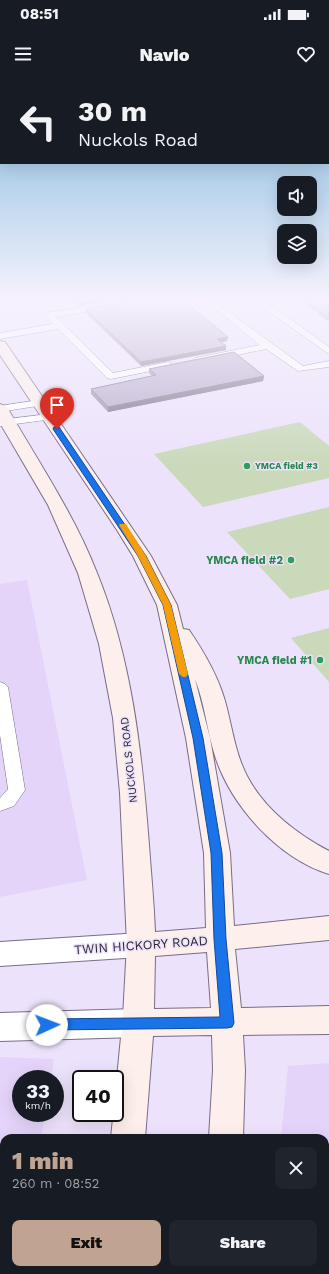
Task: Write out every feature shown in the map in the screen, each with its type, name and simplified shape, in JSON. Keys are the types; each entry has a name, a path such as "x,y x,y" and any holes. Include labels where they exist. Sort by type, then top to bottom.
{"main road":[{"path":"7,355 130,536 157,584 211,690 226,756 250,803 279,831 311,854 329,864"},
{"name":"NUCKOLS ROAD","path":"2,418 49,489 74,539 107,633 121,692 128,735 141,944 137,1023 128,1134"},
{"path":"167,605 198,738 215,845 220,939 227,1023 228,1070 226,1134"},
{"name":"TWIN HICKORY ROAD","path":"141,944 220,939 329,928"},
{"path":"137,1023 227,1023 329,1020"}],"street":[{"name":"TWIN HICKORY ROAD","path":"0,954 141,944"},
{"path":"0,1027 137,1023"}],"lane":[{"path":"89,355 111,376 224,355"},
{"path":"281,355 301,369 329,364"},
{"path":"2,418 44,410"},
{"path":"2,418 44,410"},
{"path":"0,687 17,790 8,802 0,805"}],"shaded area":[{"path":"27,580 87,880 0,897 0,584"},
{"path":"0,1057 54,1059 52,1070 12,1070 12,1122 44,1122 42,1134 0,1134"},
{"path":"329,1063 329,1134 281,1134 288,1066"}],"green space":[{"name":"YMCA field #3","path":"300,422 329,446 329,478 203,507 154,454"},
{"name":"YMCA field #2","path":"329,507 329,589 290,599 227,532"},
{"name":"YMCA field #1","path":"329,628 329,682 291,638"}],"building":[{"path":"133,355 180,355 141,362"},
{"path":"220,355 237,355 264,376 108,407 91,389 156,375 149,369"}],"slow traffic":[{"path":"123,525 142,556 167,605 183,674"}],"place":[{"name":"YMCA field #3","path":"247,466"},
{"name":"YMCA field #2","path":"291,560"},
{"name":"YMCA field #1","path":"320,660"}],"route":[{"path":"47,1025 227,1023 220,939 217,853 198,738 167,605 142,556 126,530 57,429"}]}
